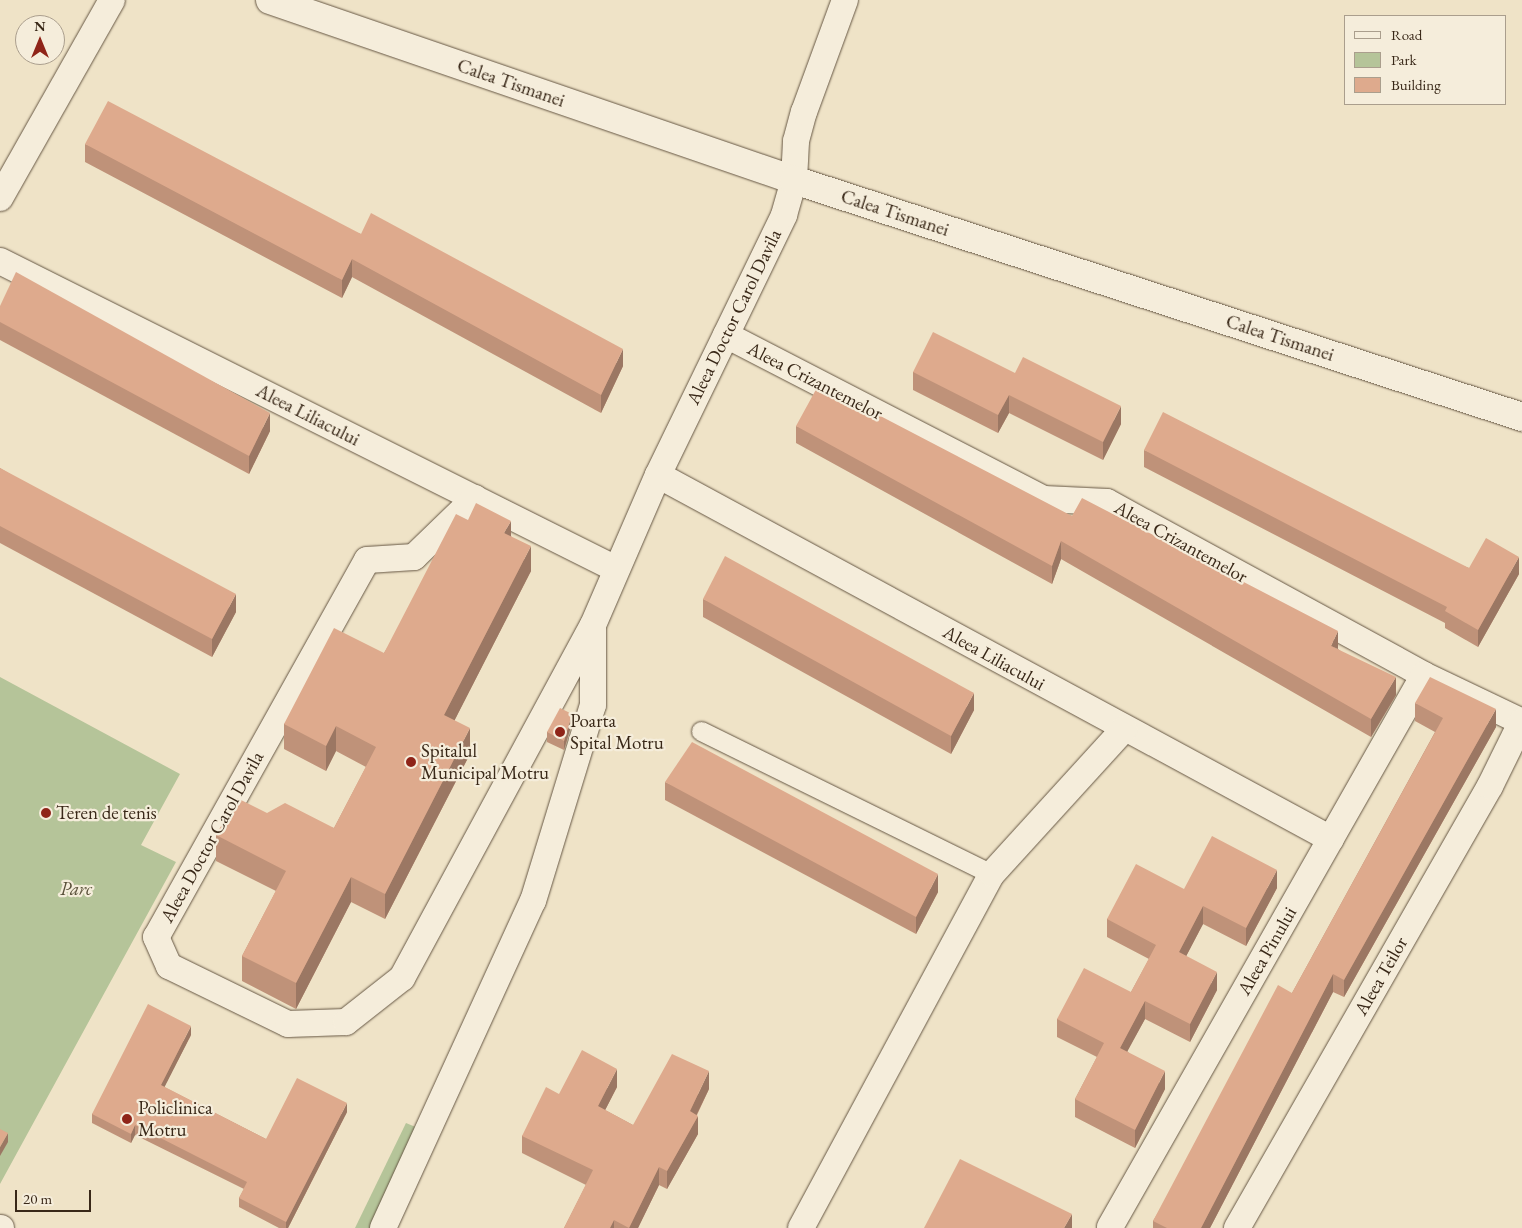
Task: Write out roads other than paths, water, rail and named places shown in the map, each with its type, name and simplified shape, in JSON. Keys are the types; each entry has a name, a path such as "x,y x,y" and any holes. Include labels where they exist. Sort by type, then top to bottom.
{"main road":[{"name":"Calea Tismanei","path":"270,0 794,180 1522,417"}],"street":[{"path":"0,198 112,0"},
{"name":"Aleea Doctor Carol Davila","path":"475,498 414,558 367,560 156,937 168,966 288,1024 346,1022 402,978 593,625 658,475 784,215 794,180 796,141 804,112 846,0"},
{"name":"Aleea Liliacului","path":"0,261 616,569"},
{"name":"Aleea Crizantemelor","path":"726,335 1044,499 1107,502 1424,675 1522,722"},
{"name":"Aleea Liliacului","path":"658,475 1124,729 1331,839"},
{"name":"Aleea Doctor Carol Davila","path":"383,1228 533,901 593,704 593,625"},
{"name":"Aleea Pinului","path":"1110,1227 1424,675"},
{"name":"Aleea Teilor","path":"1237,1228 1490,786 1522,722"},
{"path":"801,1228 992,874 1124,729"},
{"path":"701,731 992,874"}],"place":[{"name":"Poarta Spital Motru","path":"560,732"},
{"name":"Spitalul Municipal Motru","path":"411,762"},
{"name":"Teren de tenis","path":"46,813"},
{"name":"Policlinica Motru","path":"127,1119"}],"park label":[{"name":"Parc","path":"76,889"}]}
